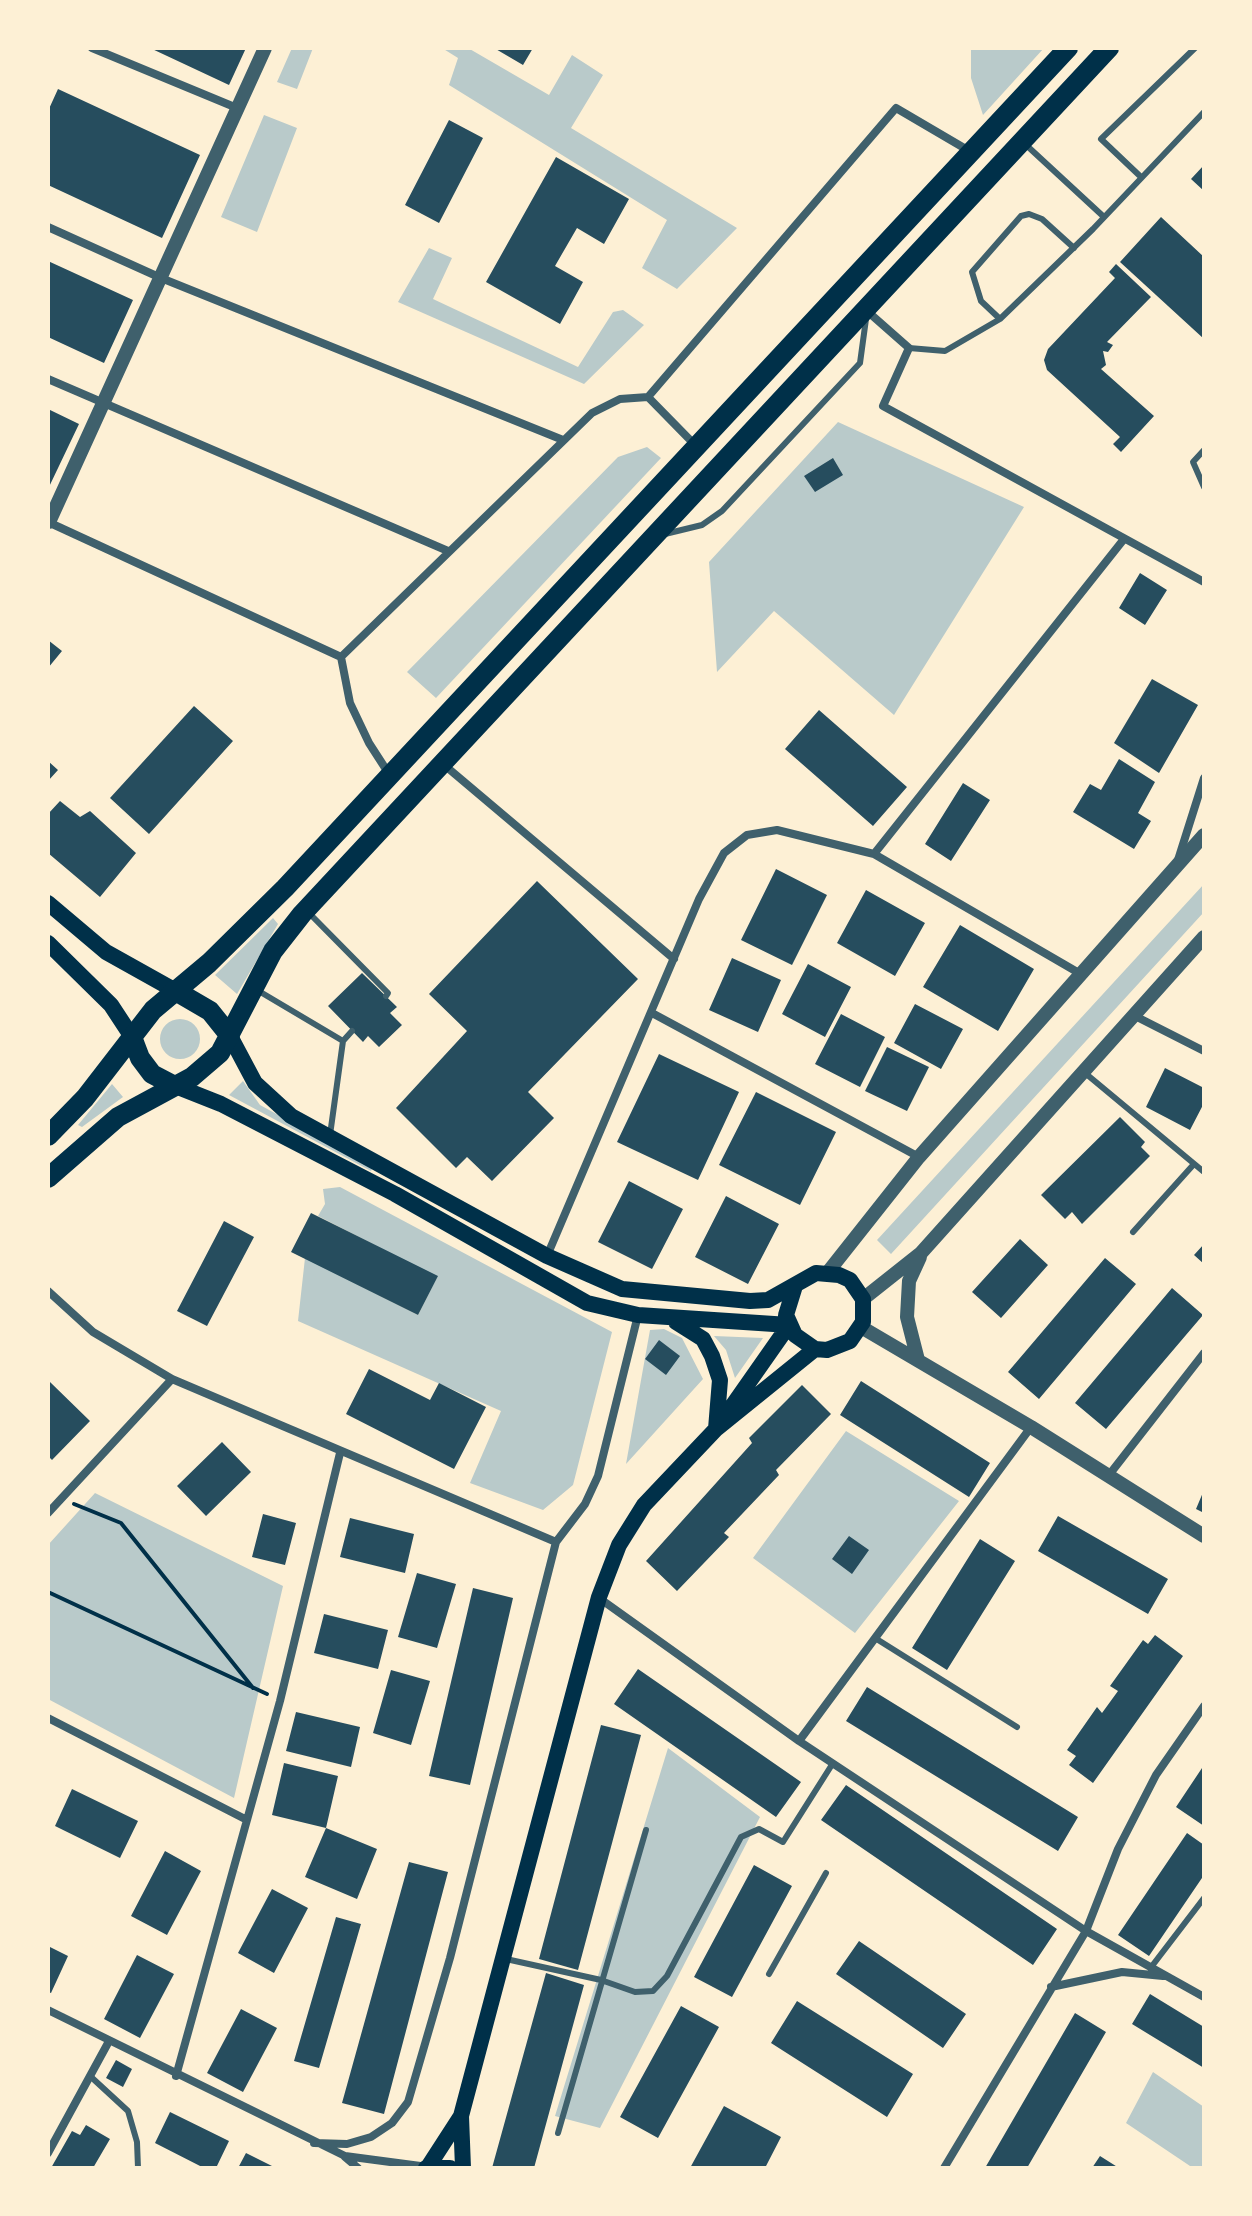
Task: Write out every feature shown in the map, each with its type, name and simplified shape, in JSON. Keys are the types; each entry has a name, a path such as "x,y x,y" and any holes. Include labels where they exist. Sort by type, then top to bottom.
{"main road":[{"path":"48,1136 85,1098 132,1037 174,990 242,932 1068,48"},
{"path":"48,1178 118,1117 192,1077 220,1053 273,951 306,910 1109,48"},
{"path":"48,903 106,952 210,1011 230,1036 255,1083 274,1103 547,1256 598,1281 644,1292 768,1300 804,1278 828,1272 850,1280 863,1299 861,1327 850,1341 839,1348 815,1349 804,1344 789,1325 787,1305 795,1286"},
{"path":"48,943 111,1005 152,1074 221,1104 395,1194 570,1295 606,1310 638,1315 789,1325"},
{"path":"668,1318 689,1327 703,1339 712,1356 720,1380 716,1429"},
{"path":"716,1429 789,1325"},
{"path":"463,2168 461,2116 599,1597 619,1545 644,1505 716,1429 815,1349"},
{"path":"427,2167 461,2116"},
{"path":"427,2167 450,2168"}],"street":[{"path":"92,48 237,108"},
{"path":"265,48 48,522 341,657"},
{"path":"341,657 592,413 620,399 648,397 896,108 971,152"},
{"path":"48,227 161,278 563,440"},
{"path":"866,310 909,348 883,406 1204,582"},
{"path":"48,379 448,551"},
{"path":"648,397 697,447"},
{"path":"874,854 1124,539"},
{"path":"341,657 350,703 369,743 390,776"},
{"path":"442,764 674,959"},
{"path":"1176,864 1204,778"},
{"path":"547,1256 699,899 724,853 747,835 777,830 874,854 1079,973"},
{"path":"828,1272 919,1157 1204,835"},
{"path":"863,1299 921,1253 1204,937"},
{"path":"652,1013 919,1157"},
{"path":"1132,1014 1204,1051"},
{"path":"918,1360 907,1317 909,1281 921,1253"},
{"path":"48,1291 93,1332 172,1379 340,1453 556,1542"},
{"path":"314,2143 347,2144 371,2137 392,2123 408,2102 450,1958 556,1542 585,1504 598,1476 638,1315"},
{"path":"861,1327 1031,1427 1204,1536"},
{"path":"1109,1475 1204,1353"},
{"path":"48,1513 172,1379"},
{"path":"799,1741 1031,1427"},
{"path":"176,2076 280,1701 340,1453"},
{"path":"599,1597 799,1741 1086,1931 1204,1997"},
{"path":"944,2168 1086,1931 1118,1849 1156,1775 1204,1706"},
{"path":"48,1718 247,1820"},
{"path":"1050,1988 1122,1972 1158,1974 1179,1981"},
{"path":"48,2010 108,2043 345,2156 427,2167"},
{"path":"48,2153 108,2043"},
{"path":"345,2156 358,2168"}],"lane":[{"path":"1141,177 1101,139 1195,48"},
{"path":"909,348 945,351 1000,319 1074,248 1204,112"},
{"path":"1022,142 1104,217"},
{"path":"1000,319 981,301 972,272 1021,216 1029,214 1042,219 1074,248"},
{"path":"658,535 702,525 722,511 860,363 866,310"},
{"path":"1204,450 1193,462 1204,487"},
{"path":"306,910 388,993 386,996"},
{"path":"254,988 343,1041"},
{"path":"330,1135 343,1041 352,1031"},
{"path":"1082,1070 1204,1172"},
{"path":"1133,1232 1194,1164"},
{"path":"875,1638 1017,1727"},
{"path":"502,1959 601,1980 635,1992 653,1991 667,1976 741,1837 759,1829 783,1842 833,1763"},
{"path":"558,2133 646,1830"},
{"path":"769,1974 826,1873"},
{"path":"1152,1966 1204,1898"},
{"path":"90,2076 128,2111 137,2142 138,2168"}],"path":[{"path":"61,1499 121,1523 253,1688"},
{"path":"48,1592 280,1701"}],"shaded area":[{"path":"292,48 313,48 297,89 277,82"},
{"path":"442,48 468,48 549,95 572,55 603,75 571,128 737,228 677,289 642,268 667,220 449,85 458,58"},
{"path":"971,48 1044,48 983,115 971,78"},
{"path":"264,115 297,128 257,232 221,217"},
{"path":"429,248 452,258 433,299 578,367 613,312 623,310 644,325 584,384 398,302"},
{"path":"838,422 1024,507 894,715 774,611 717,672 709,562"},
{"path":"647,447 661,458 436,698 407,672 618,457"},
{"path":"1204,884 1204,912 891,1254 877,1240"},
{"path":"273,918 278,924 237,994 215,975"},
{"path":"180,1019 194,1025 200,1039 194,1053 180,1059 166,1053 160,1039 166,1025"},
{"path":"243,1081 260,1105 373,1167 371,1171 229,1095"},
{"path":"112,1084 123,1097 82,1127 78,1125"},
{"path":"340,1187 612,1332 573,1485 543,1510 470,1483 501,1411 298,1321 305,1258 418,1315 437,1277 318,1216 325,1204 323,1189"},
{"path":"664,1329 682,1338 703,1379 626,1464 650,1330"},
{"path":"714,1336 763,1338 735,1378 726,1350"},
{"path":"846,1431 959,1501 855,1633 753,1558"},
{"path":"95,1493 283,1586 234,1798 48,1699 48,1545"},
{"path":"668,1748 760,1817 600,2128 555,2116"},
{"path":"1153,2072 1204,2107 1204,2168 1193,2168 1126,2123"}],"building":[{"path":"150,48 246,48 229,85"},
{"path":"494,48 533,48 523,65"},
{"path":"58,89 200,155 162,238 48,185 48,111"},
{"path":"449,120 483,138 439,223 405,205"},
{"path":"556,157 629,199 604,244 577,228 555,266 583,282 560,324 486,282"},
{"path":"1204,165 1204,191 1191,179"},
{"path":"1161,217 1204,257 1204,339 1120,262"},
{"path":"48,261 133,300 104,363 48,337"},
{"path":"1116,264 1151,297 1107,342 1113,345 1108,352 1103,351 1106,365 1101,369 1154,416 1121,452 1113,444 1120,437 1047,370 1044,360 1048,349 1115,278 1109,272"},
{"path":"48,409 79,424 48,489"},
{"path":"833,458 843,475 815,492 804,476"},
{"path":"1140,573 1167,590 1145,625 1119,608"},
{"path":"48,640 62,651 48,668"},
{"path":"1152,679 1198,705 1159,773 1114,743"},
{"path":"194,706 233,741 149,834 110,798"},
{"path":"819,710 907,787 873,826 785,749"},
{"path":"1119,759 1155,782 1138,813 1151,821 1134,849 1073,812 1090,784 1101,790"},
{"path":"48,761 58,770 48,781"},
{"path":"963,783 990,800 951,861 925,844"},
{"path":"60,801 80,817 90,811 136,853 100,897 48,853 48,814"},
{"path":"776,869 827,895 792,965 741,940"},
{"path":"537,881 638,979 528,1092 554,1118 492,1181 467,1157 456,1168 396,1108 467,1031 429,994"},
{"path":"866,890 925,923 895,976 837,943"},
{"path":"960,925 1034,969 998,1031 923,987"},
{"path":"732,958 781,980 758,1032 709,1010"},
{"path":"808,964 851,987 825,1037 782,1014"},
{"path":"362,973 397,1007 390,1013 402,1025 379,1047 368,1036 363,1042 328,1006"},
{"path":"915,1004 963,1029 941,1069 894,1043"},
{"path":"841,1014 885,1037 860,1087 815,1064"},
{"path":"887,1047 929,1067 907,1111 865,1091"},
{"path":"659,1054 739,1092 698,1180 617,1142"},
{"path":"1165,1068 1204,1088 1204,1103 1190,1130 1146,1107"},
{"path":"756,1092 836,1132 800,1205 719,1165"},
{"path":"1120,1117 1145,1142 1141,1147 1150,1156 1082,1224 1072,1212 1065,1219 1041,1195"},
{"path":"629,1181 683,1209 652,1269 598,1242"},
{"path":"726,1196 779,1224 748,1284 695,1257"},
{"path":"311,1213 438,1276 418,1315 291,1252"},
{"path":"224,1221 254,1237 207,1326 177,1311"},
{"path":"1020,1239 1048,1265 1001,1318 972,1292"},
{"path":"1204,1244 1204,1264 1194,1255"},
{"path":"1105,1258 1136,1284 1039,1399 1008,1372"},
{"path":"1172,1288 1203,1315 1106,1429 1075,1403"},
{"path":"659,1340 680,1356 666,1375 645,1359"},
{"path":"369,1369 430,1400 439,1383 486,1407 454,1469 346,1414"},
{"path":"861,1381 990,1463 969,1497 840,1415"},
{"path":"50,1382 90,1421 52,1460 48,1456"},
{"path":"802,1385 831,1414 776,1470 779,1475 724,1533 729,1537 677,1591 646,1561 752,1443 749,1438"},
{"path":"222,1442 251,1472 206,1516 177,1486"},
{"path":"1204,1490 1204,1513 1196,1509"},
{"path":"263,1514 296,1523 285,1565 252,1557"},
{"path":"1058,1516 1168,1579 1148,1614 1038,1551"},
{"path":"350,1518 414,1534 405,1573 340,1557"},
{"path":"849,1536 869,1550 852,1574 832,1559"},
{"path":"980,1539 1015,1561 947,1670 912,1648"},
{"path":"417,1573 456,1584 437,1648 398,1637"},
{"path":"473,1588 513,1598 470,1785 429,1776"},
{"path":"324,1614 388,1630 378,1669 314,1653"},
{"path":"1155,1635 1183,1656 1093,1783 1069,1765 1076,1756 1067,1750 1097,1707 1102,1713 1118,1691 1110,1686 1143,1640 1148,1644"},
{"path":"638,1669 801,1782 776,1817 614,1704"},
{"path":"391,1670 430,1681 411,1745 373,1733"},
{"path":"867,1687 1078,1817 1058,1851 846,1721"},
{"path":"296,1712 360,1727 351,1767 286,1751"},
{"path":"601,1725 641,1735 578,1970 539,1959"},
{"path":"284,1763 338,1776 326,1828 272,1815"},
{"path":"1204,1765 1204,1826 1176,1807"},
{"path":"846,1785 1057,1929 1033,1965 821,1820"},
{"path":"72,1789 138,1821 120,1858 55,1826"},
{"path":"326,1828 377,1849 357,1899 305,1877"},
{"path":"1187,1833 1204,1845 1204,1875 1149,1956 1118,1935"},
{"path":"165,1851 201,1871 167,1935 131,1916"},
{"path":"409,1862 448,1872 384,2114 342,2103"},
{"path":"754,1865 792,1886 732,1997 694,1977"},
{"path":"272,1889 308,1908 274,1973 238,1953"},
{"path":"336,1917 361,1924 319,2068 294,2061"},
{"path":"859,1941 966,2014 943,2048 836,1974"},
{"path":"48,1946 68,1956 51,1993 48,1992"},
{"path":"137,1955 174,1974 140,2038 104,2019"},
{"path":"546,1973 584,1985 534,2168 492,2168"},
{"path":"1150,1994 1204,2027 1204,2068 1132,2024"},
{"path":"797,2001 913,2074 887,2117 771,2043"},
{"path":"681,2006 719,2027 658,2138 620,2117"},
{"path":"241,2009 277,2028 243,2092 207,2073"},
{"path":"1075,2013 1106,2032 1027,2168 985,2168"},
{"path":"116,2060 132,2069 123,2087 106,2078"},
{"path":"724,2106 781,2137 765,2168 690,2168"},
{"path":"170,2112 229,2141 216,2168 204,2168 155,2143"},
{"path":"86,2125 110,2139 93,2168 51,2168 72,2131 80,2135"},
{"path":"246,2153 276,2168 238,2168"},
{"path":"1100,2156 1119,2168 1092,2168"}]}
